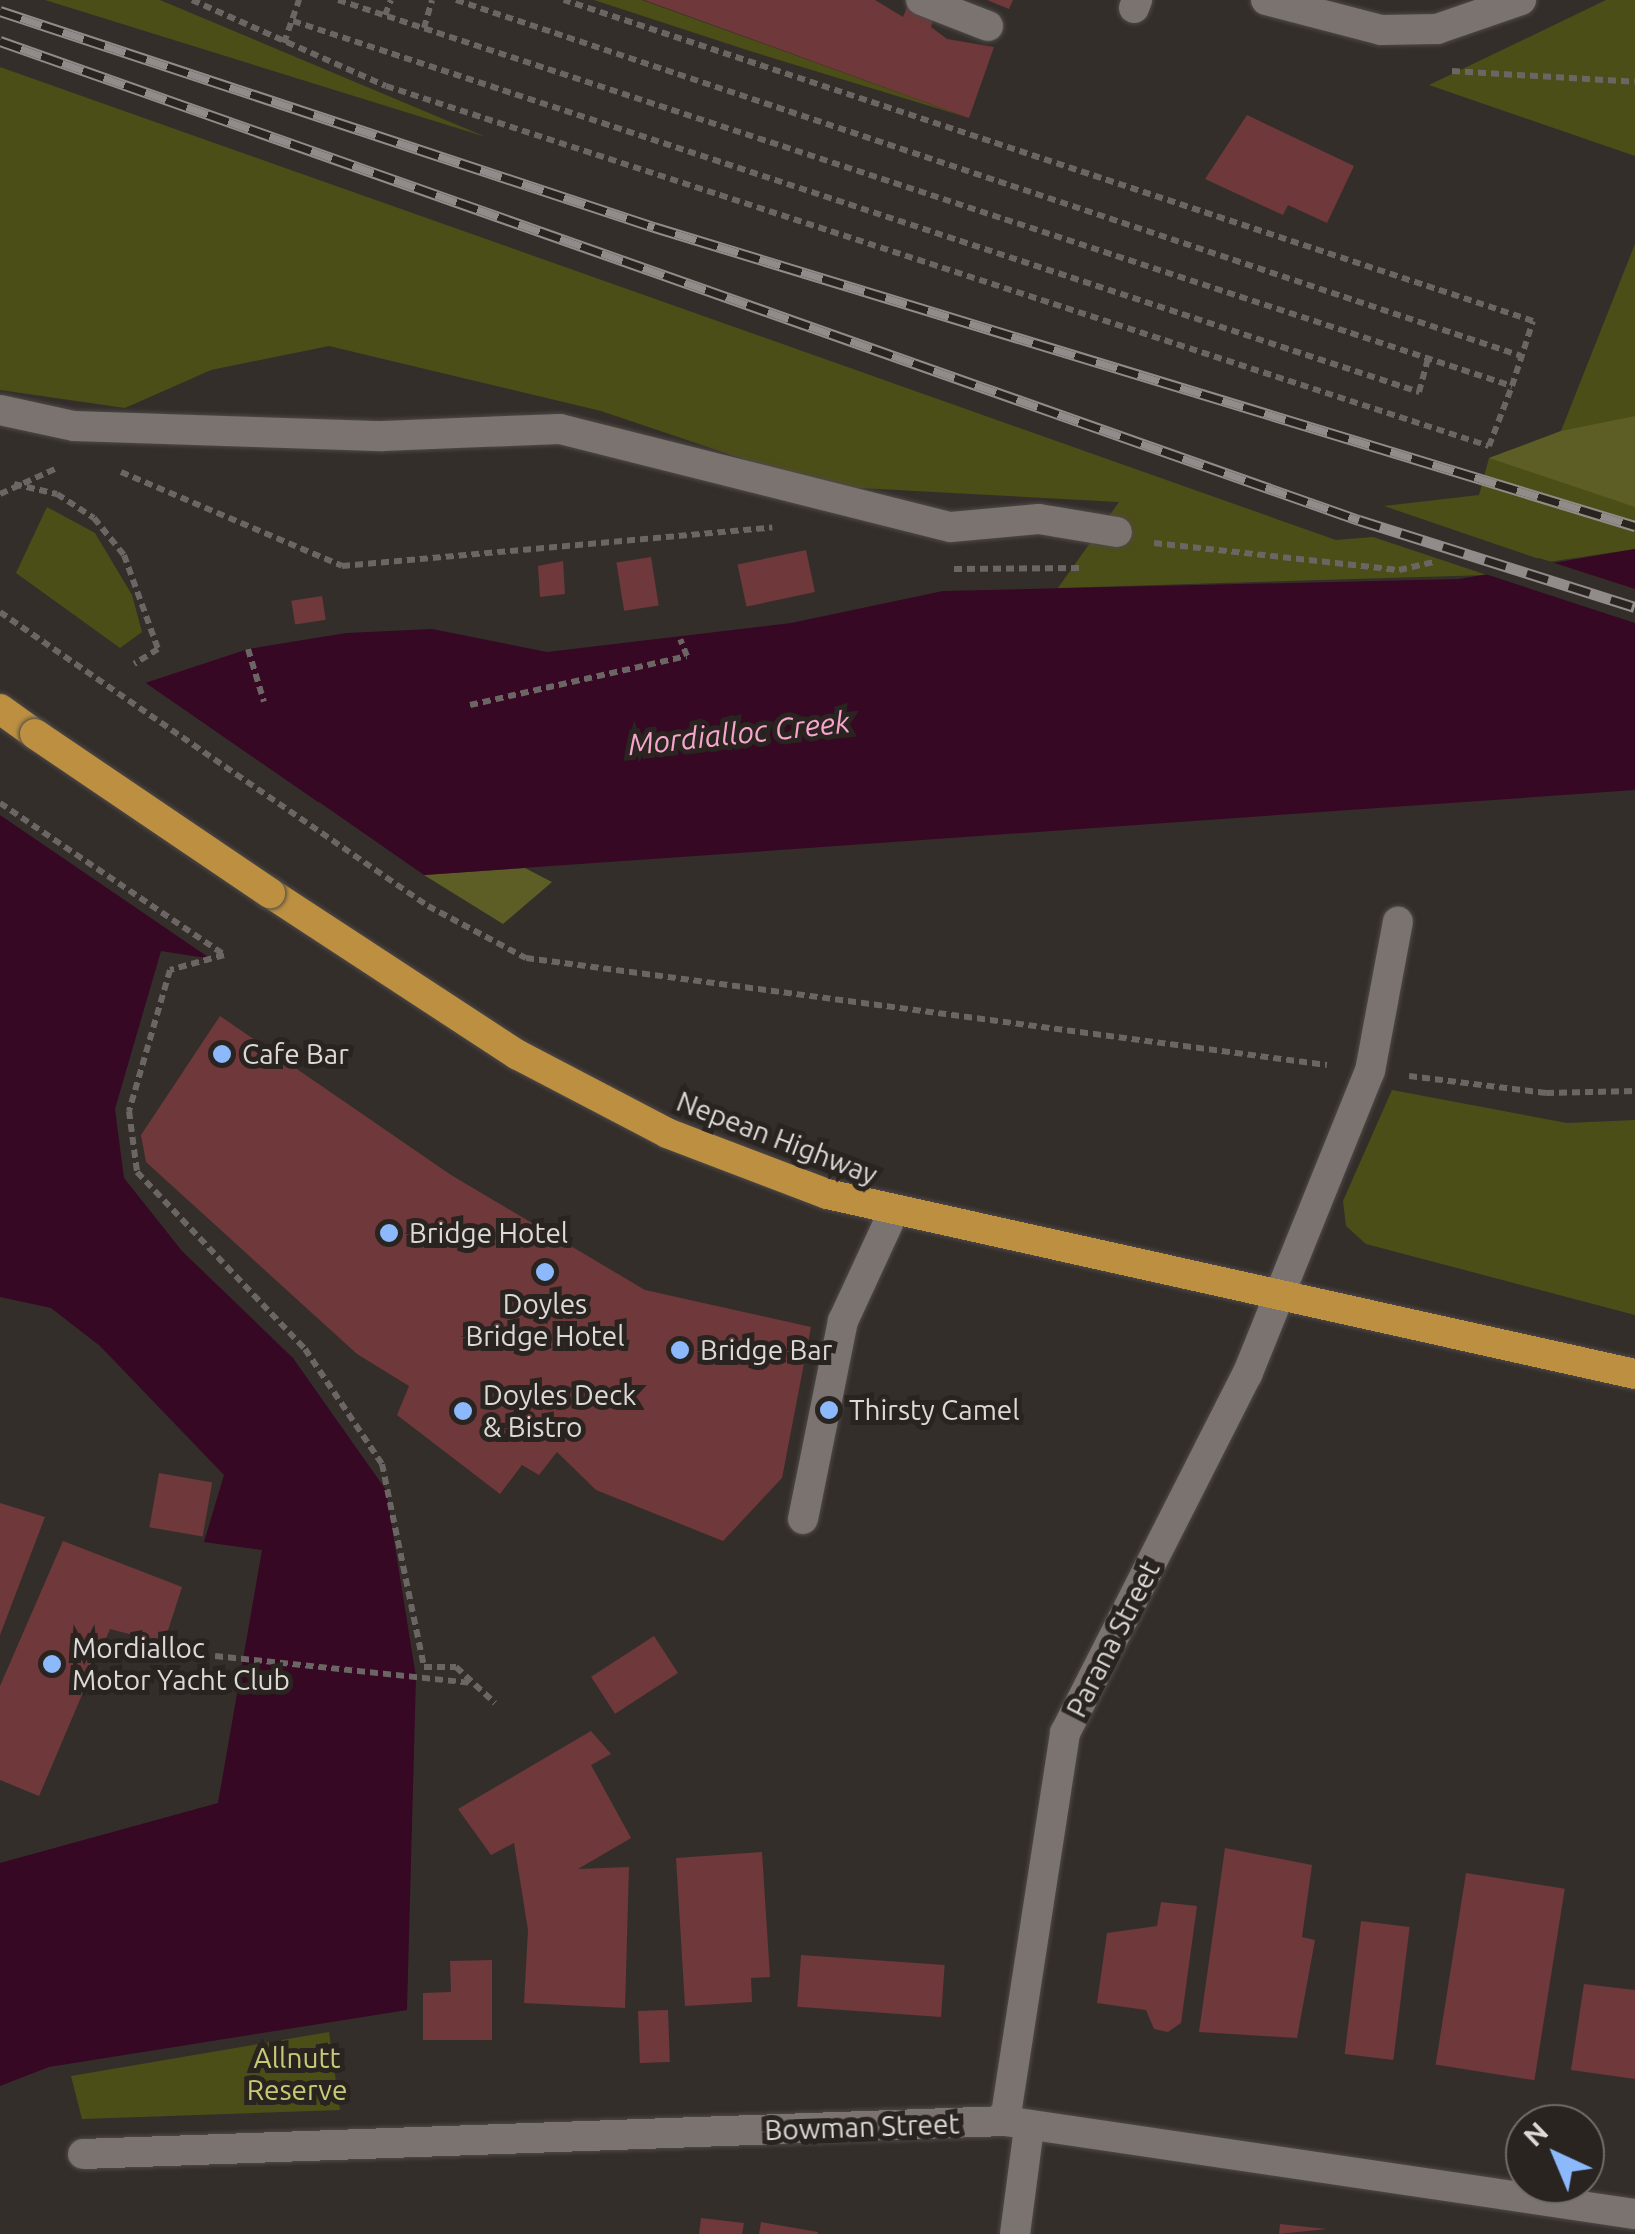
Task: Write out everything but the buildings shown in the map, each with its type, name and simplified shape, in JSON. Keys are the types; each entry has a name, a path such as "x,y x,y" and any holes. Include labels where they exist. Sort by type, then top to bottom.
{"highway":[{"name":"Nepean Highway","path":"0,709 270,893 613,1106 892,1215 1635,1374"}],"street":[{"path":"921,0 988,26"},
{"path":"1266,0 1326,20 1407,29 1437,29 1521,0"},
{"path":"0,410 74,426 383,436 560,430 951,528 1040,519 1116,532"},
{"name":"Parana Street","path":"1015,2234 1017,2124 1064,1733 1248,1375 1370,1071 1398,922"},
{"path":"803,1519 843,1321 892,1215"},
{"name":"Bowman Street","path":"83,2154 1017,2124 1635,2214"}],"path":[{"path":"192,0 386,86 1490,446 1533,321 564,0"},
{"path":"284,43 299,0"},
{"path":"338,0 1512,386"},
{"path":"384,15 391,0"},
{"path":"424,28 432,0"},
{"path":"456,0 1522,356"},
{"path":"294,20 1419,392 1428,359"},
{"path":"1407,29 1406,55 1450,71 1631,81"},
{"path":"0,494 12,484 66,464"},
{"path":"101,465 342,566 788,526"},
{"path":"12,484 57,494 94,518 124,556 158,649 134,664"},
{"path":"1116,532 1181,551 1398,570 1434,562"},
{"path":"947,564 960,573 1080,572"},
{"path":"0,612 428,906 526,958 1546,1093 1635,1091"},
{"path":"470,706 688,656 680,639"},
{"path":"248,649 264,702"},
{"path":"0,803 224,954 170,970 129,1111 137,1172 305,1349 382,1464 424,1667 456,1667 495,1703"},
{"path":"215,1656 471,1684"}],"green space":[{"path":"45,0 160,0 486,137"},
{"path":"594,0 642,0 969,118 750,51"},
{"path":"1606,0 1635,0 1635,156 1429,85"},
{"path":"0,67 1336,540 1373,537 1487,575 1058,588 1119,502 823,486 601,411 329,346 211,370 125,408 0,390"},
{"path":"1635,244 1635,549 1548,562 1384,506 1479,495 1489,458 1561,431"},
{"path":"47,507 95,533 132,595 142,632 120,648 16,573"},
{"path":"1392,1090 1567,1123 1635,1120 1635,1315 1366,1244 1346,1226 1343,1201"},
{"name":"Allnutt Reserve","path":"329,2032 340,2110 82,2119 71,2076"}],"shaded area":[{"path":"1635,416 1635,507 1489,458 1561,431"},
{"path":"525,868 552,882 503,924 424,875"}],"water":[{"name":"Mordialloc Creek","path":"1635,549 1635,790 424,875 319,802 206,958 161,951 115,1109 124,1178 182,1251 293,1358 386,1490 416,1677 407,2010 49,2067 0,2086 0,1863 218,1803 262,1550 204,1542 224,1475 100,1346 51,1308 0,1297 0,794 127,689 248,649 346,633 432,629 547,652 791,623 943,591 1459,579"}],"pier":[{"path":"1539,558 1635,589 1635,623 1476,571"},
{"path":"140,679 331,811 320,809 211,959 0,815 0,788"}],"railway":[{"path":"0,11 654,227 1635,526"},
{"path":"0,41 1359,520 1635,607"}],"place":[{"name":"Cafe Bar","path":"222,1054"},
{"name":"Bridge Hotel","path":"389,1233"},
{"name":"Doyles Bridge Hotel","path":"545,1272"},
{"name":"Bridge Bar","path":"680,1350"},
{"name":"Thirsty Camel","path":"829,1410"},
{"name":"Doyles Deck & Bistro","path":"463,1411"},
{"name":"Mordialloc Motor Yacht Club","path":"52,1664"}]}
